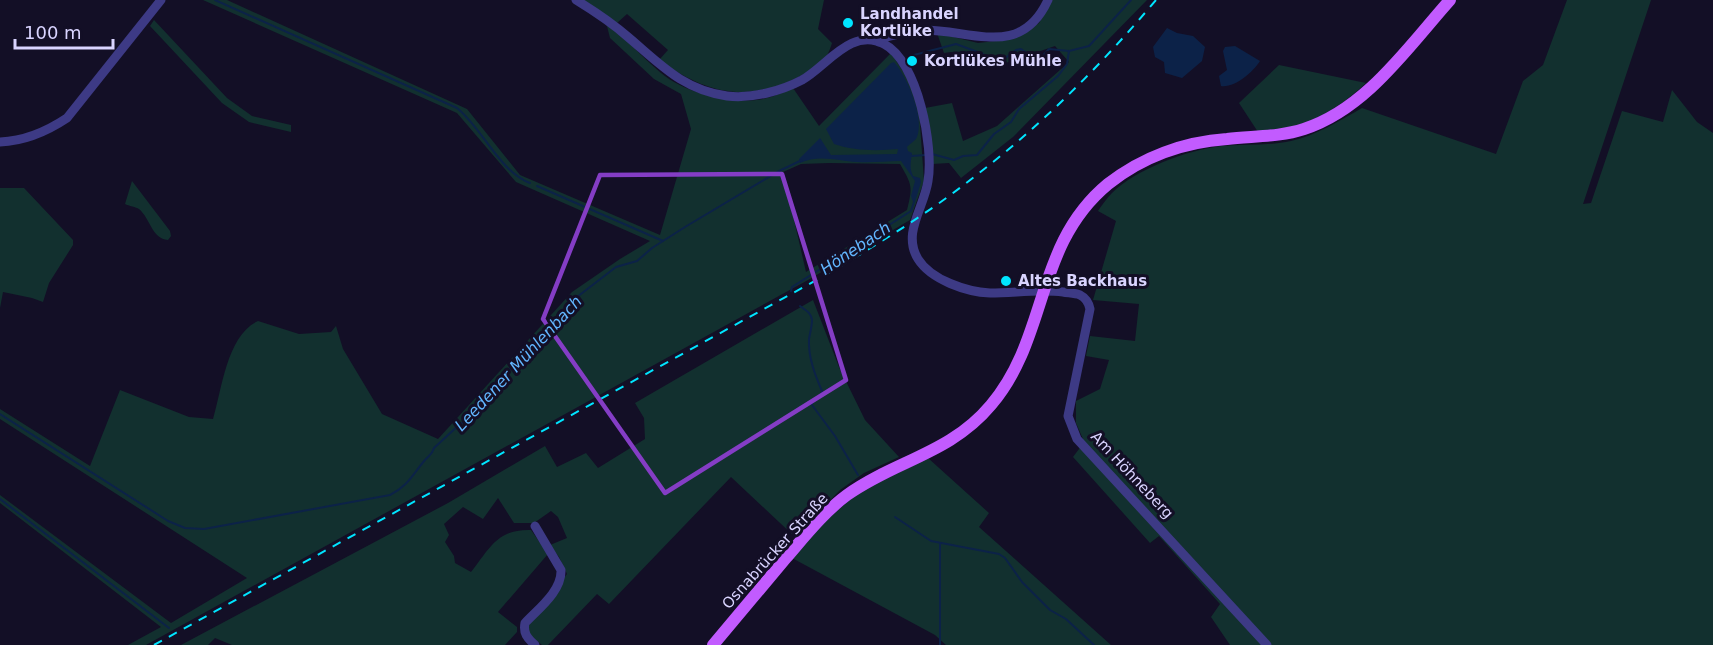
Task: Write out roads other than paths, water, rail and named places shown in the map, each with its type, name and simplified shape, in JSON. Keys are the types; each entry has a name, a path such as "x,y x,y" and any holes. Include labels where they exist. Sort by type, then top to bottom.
{"main road":[{"name":"Osnabrücker Straße","path":"713,645 813,527 846,496 878,476 938,449 970,426 992,405 1006,386 1025,348 1050,267 1066,234 1107,185 1138,164 1164,152 1209,140 1274,135 1302,130 1326,120 1350,105 1376,82 1450,0"}],"street":[{"path":"0,142 23,140 54,127 67,118 161,0"},
{"path":"576,0 607,20 672,75 698,89 728,96 755,95 791,85 817,71 846,46 858,41 879,42 893,50 912,79 919,99 927,145 929,180 912,235 913,246 924,267 939,278 977,291 989,293 1043,290"},
{"path":"879,42 883,38 922,30 975,37 1008,36 1023,30 1034,22 1048,0"},
{"name":"Am Höhneberg","path":"1043,290 1080,295 1089,303 1090,309 1068,416 1077,439 1267,645"},
{"path":"535,526 561,570 562,577 553,592 525,623 523,630 535,645"}],"water":[{"path":"1167,28 1177,33 1193,36 1205,47 1202,61 1182,78 1165,73 1164,62 1155,57 1153,47"},
{"path":"1235,46 1260,61 1243,78 1232,84 1221,86 1219,76 1227,70 1223,51 1225,47"},
{"path":"894,62 909,87 919,119 917,137 907,147 912,153 913,176 920,178 921,182 915,202 911,196 915,181 901,161 863,162 821,158 800,163 799,159 820,138 831,155 897,154 898,149 866,150 834,144 826,129"}],"waterway":[{"path":"215,0 457,108 500,160 519,177 530,183"},
{"name":"Leedener Mühlenbach","path":"932,154 954,160 963,156 977,155 994,134 1011,122 1019,109 1058,76 1067,64 1069,51 1089,46 1131,0"},
{"path":"914,55 956,44 983,54 997,64 1016,50 1021,49 1038,61 1049,49 1069,51"},
{"name":"Leedener Mühlenbach","path":"911,156 926,155"},
{"name":"Leedener Mühlenbach","path":"0,414 168,521 185,528 204,529 390,495 406,483 434,448 465,421 490,390 577,297 616,267 637,261 652,248 685,227 779,171 802,160"},
{"path":"537,186 663,241"},
{"name":"Hönebach","path":"791,291 792,287 911,211 914,202"},
{"name":"Hönebach","path":"800,306 808,312 812,320 809,339 810,352 822,391 821,395 812,401 812,405 835,436 858,475"},
{"path":"0,499 169,628"},
{"name":"Hönebach","path":"895,517 931,541 999,554 1005,558 1022,582 1050,610 1066,619 1094,645"},
{"path":"940,543 940,645"}],"railway":[{"path":"154,645 822,277 900,230 956,191 1023,137 1092,71 1156,0"}],"place":[{"name":"Landhandel Kortlüke","path":"848,23"},
{"name":"Kortlükes Mühle","path":"912,61"},
{"name":"Altes Backhaus","path":"1006,281"}]}
